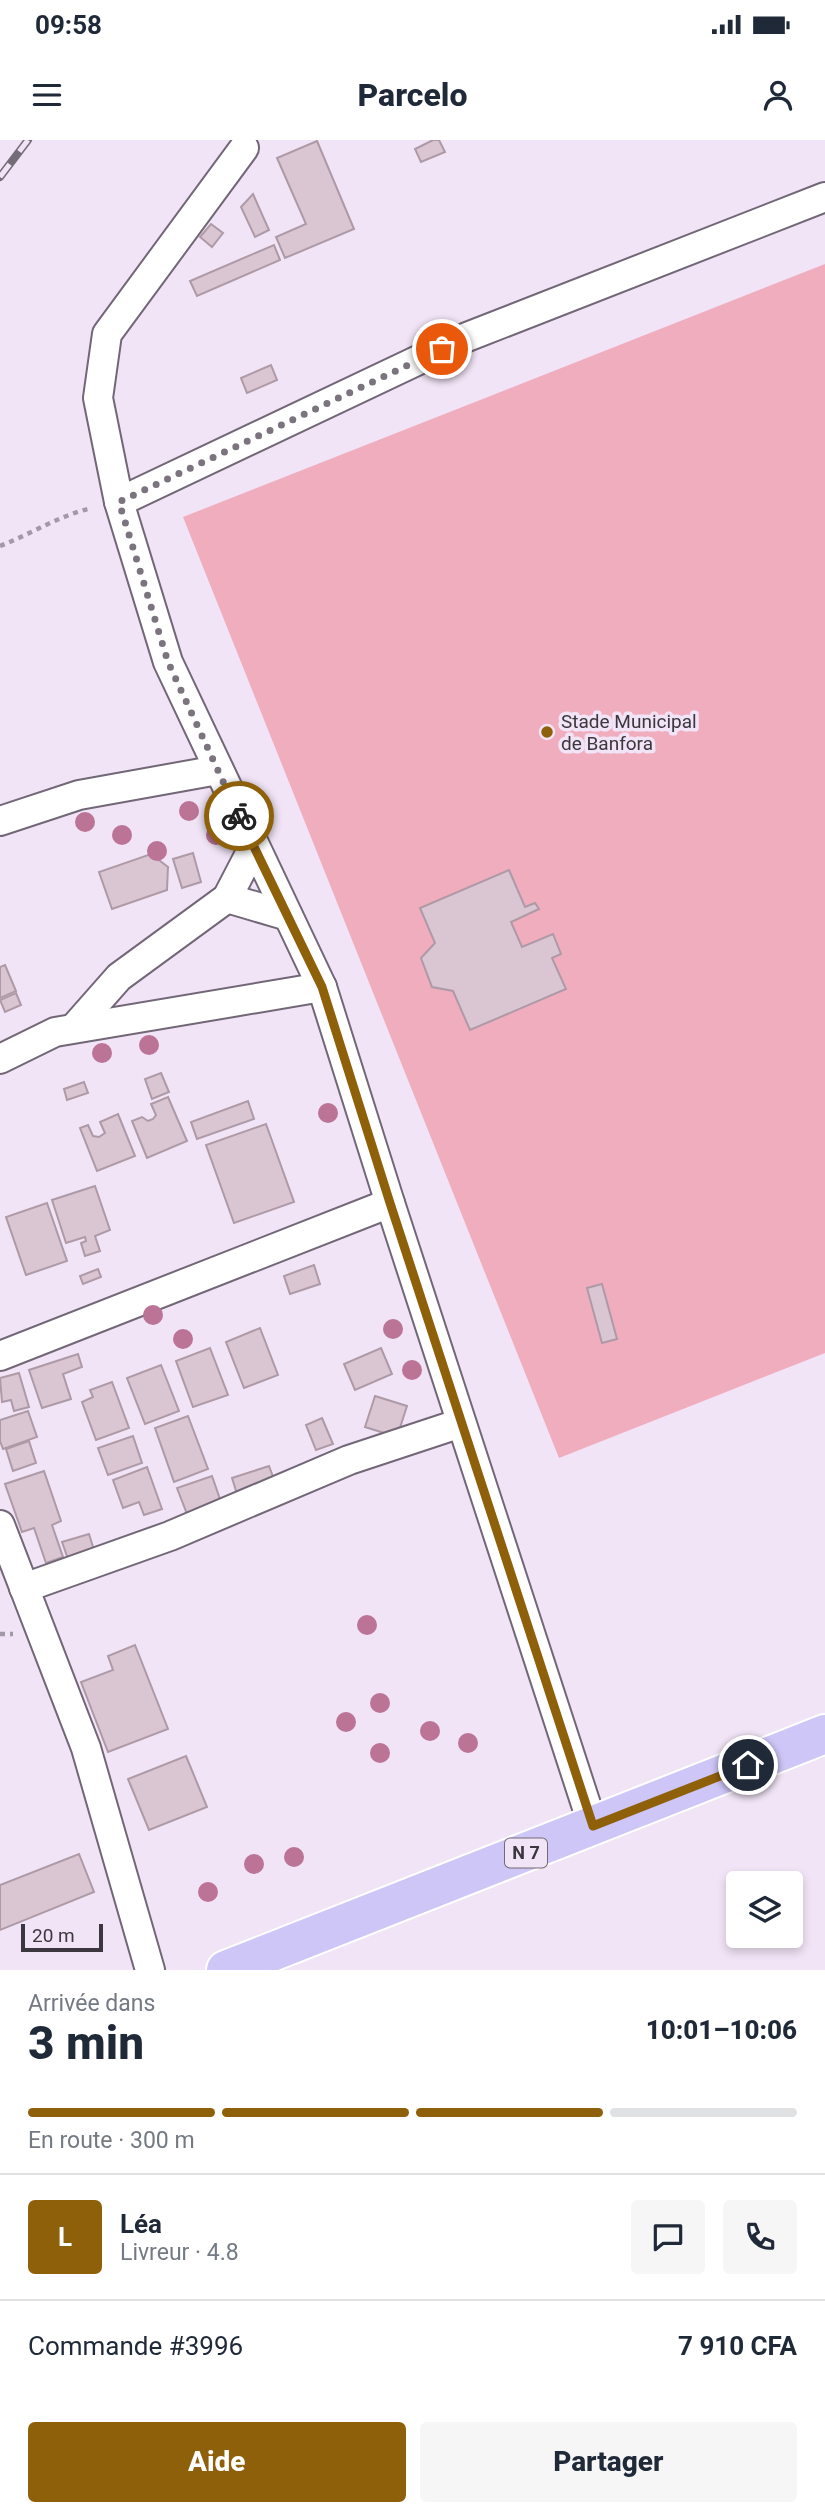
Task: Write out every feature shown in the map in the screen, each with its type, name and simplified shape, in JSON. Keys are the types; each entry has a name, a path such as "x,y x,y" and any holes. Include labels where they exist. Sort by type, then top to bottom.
{"highway":[{"name":"N 7","path":"226,1970 825,1734"}],"street":[{"path":"244,148 107,334 98,398 119,502 168,662 322,987 593,1826"},
{"path":"119,502 467,337 825,197"},
{"path":"0,821 79,795 218,770"},
{"path":"74,1028 119,977 227,898 254,846"},
{"path":"227,898 288,916"},
{"path":"0,1059 55,1031 322,987"},
{"path":"0,1356 390,1203"},
{"path":"24,1588 170,1536 349,1460 461,1423"},
{"path":"0,1525 86,1748 150,1970"}],"path":[{"path":"0,546 34,533 72,512 119,502"}],"shaded area":[{"name":"Stade Municipal de Banfora","path":"825,264 825,1353 559,1458 183,517"}],"building":[{"path":"433,140 439,140 445,152 421,162 415,149"},
{"path":"317,141 354,229 285,258 276,237 306,224 277,158"},
{"path":"253,194 269,230 255,237 241,207"},
{"path":"211,224 223,233 212,247 200,237"},
{"path":"274,245 280,260 197,296 190,281"},
{"path":"271,365 277,380 247,393 241,378"},
{"path":"193,853 201,882 182,888 173,859"},
{"path":"151,854 168,867 167,890 112,909 99,872"},
{"path":"509,870 525,907 535,903 539,909 511,922 522,947 553,934 561,954 552,958 566,989 470,1030 453,991 432,987 421,958 435,943 420,908"},
{"path":"5,965 16,991 0,998 0,967"},
{"path":"16,993 21,1005 5,1012 0,1000"},
{"path":"161,1073 169,1092 152,1099 145,1079"},
{"path":"84,1082 88,1093 67,1100 64,1089"},
{"path":"168,1097 187,1141 147,1158 132,1121 142,1117 148,1121 153,1119 156,1115 151,1104"},
{"path":"248,1101 254,1119 197,1139 191,1122"},
{"path":"118,1114 135,1156 97,1171 80,1128 88,1125 93,1136 99,1137 105,1133 100,1122"},
{"path":"266,1124 294,1202 234,1223 206,1145"},
{"path":"95,1186 110,1230 95,1236 100,1251 85,1256 81,1243 86,1241 85,1237 66,1243 52,1200"},
{"path":"47,1203 67,1261 26,1275 6,1217"},
{"path":"314,1265 320,1284 290,1294 284,1276"},
{"path":"98,1269 101,1277 83,1284 80,1276"},
{"path":"602,1284 617,1339 602,1343 587,1288"},
{"path":"260,1328 278,1375 244,1388 226,1342"},
{"path":"210,1348 228,1395 193,1407 176,1361"},
{"path":"381,1348 392,1374 355,1390 344,1364"},
{"path":"78,1354 82,1367 63,1374 71,1399 42,1408 29,1370"},
{"path":"161,1365 179,1411 145,1424 127,1378"},
{"path":"19,1373 29,1407 14,1411 11,1400 2,1402 0,1378"},
{"path":"112,1382 129,1428 96,1440 82,1402 93,1397 90,1390"},
{"path":"375,1396 407,1406 397,1437 365,1427"},
{"path":"28,1411 37,1437 3,1449 0,1441 0,1420"},
{"path":"188,1416 208,1469 174,1482 155,1428"},
{"path":"322,1418 333,1444 316,1450 306,1425"},
{"path":"133,1436 142,1463 108,1475 98,1448"},
{"path":"29,1441 36,1463 13,1471 6,1449"},
{"path":"269,1466 275,1482 237,1494 232,1478"},
{"path":"147,1467 162,1509 144,1515 139,1502 123,1508 113,1480"},
{"path":"44,1471 61,1521 52,1525 63,1557 46,1563 34,1528 22,1532 5,1484"},
{"path":"212,1476 221,1502 187,1514 177,1488"},
{"path":"89,1534 94,1550 68,1559 62,1542"},
{"path":"135,1645 168,1729 108,1752 81,1682 113,1670 108,1656"},
{"path":"186,1756 207,1807 149,1830 128,1779"},
{"path":"79,1854 94,1892 0,1930 0,1885"}],"railway":[{"path":"0,177 28,140"}],"way so far":[{"path":"239,816 168,662 119,502 442,349"}],"place":[{"name":"Stade Municipal de Banfora","path":"547,732"}],"route":[{"path":"239,816 322,987 593,1826 748,1765"}]}
